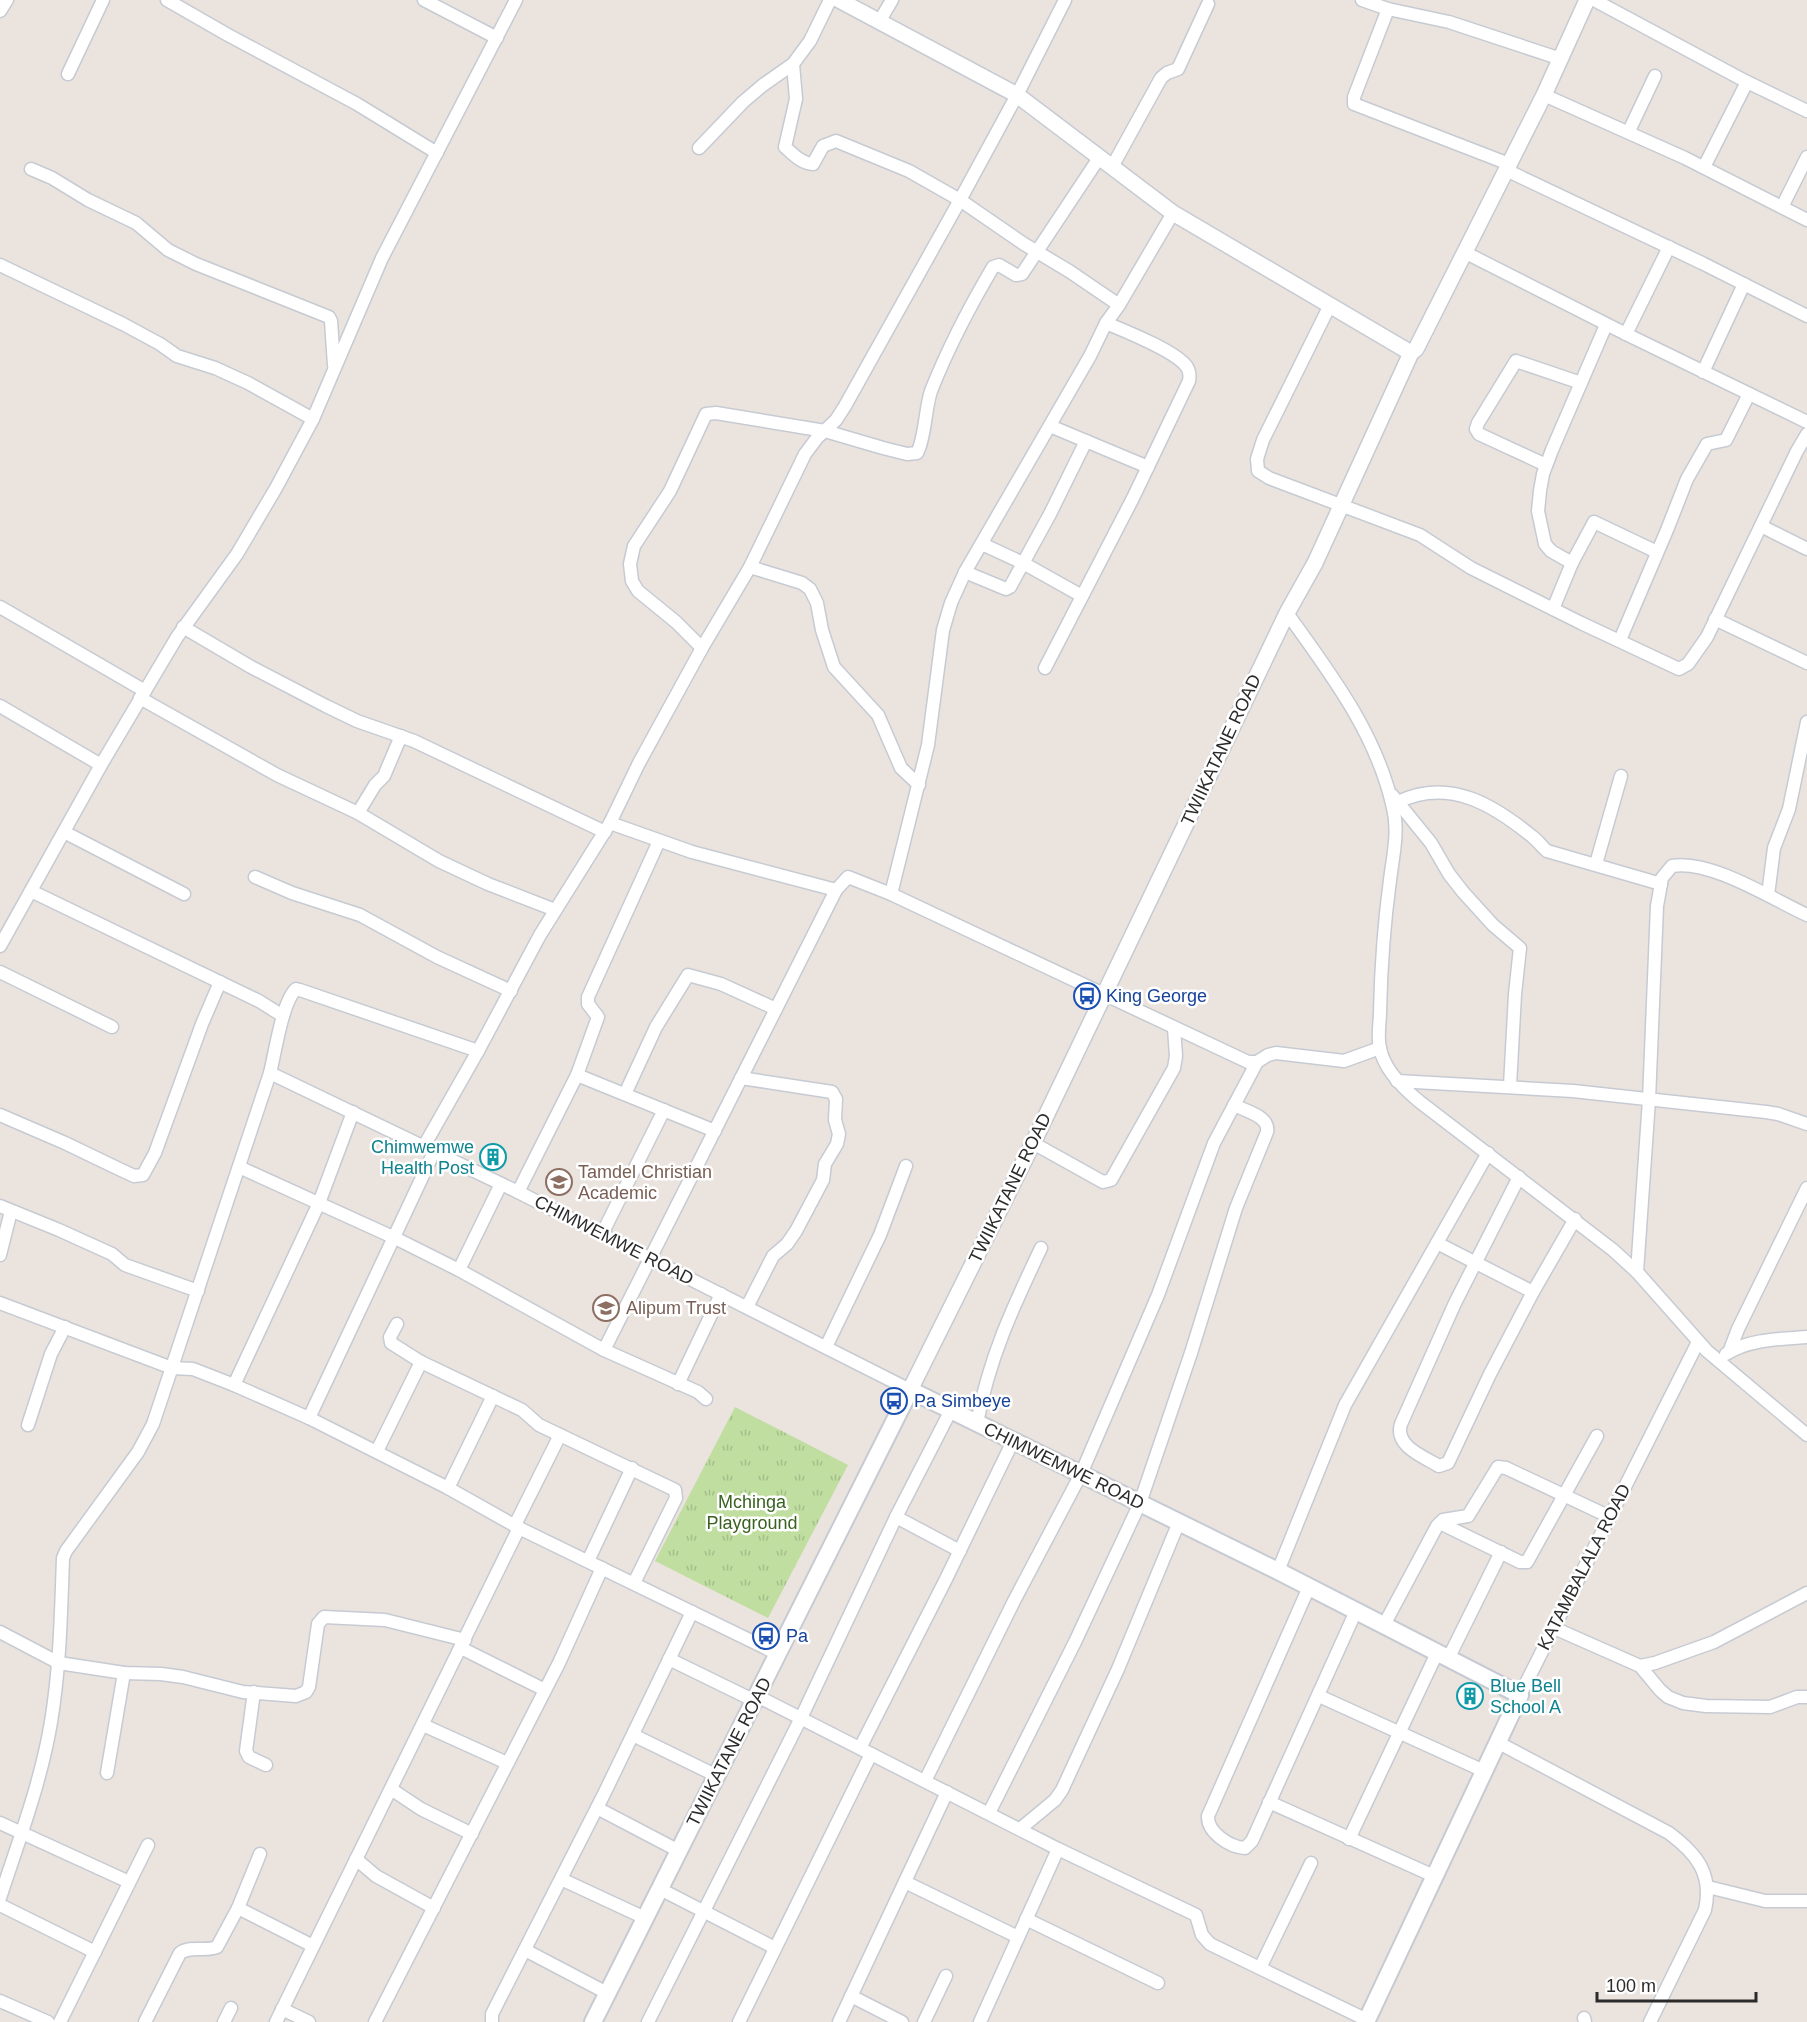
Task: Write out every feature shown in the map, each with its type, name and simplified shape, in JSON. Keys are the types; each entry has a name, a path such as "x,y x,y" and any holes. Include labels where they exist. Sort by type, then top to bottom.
{"main road":[{"name":"CHIMWEMWE ROAD","path":"910,1390 1278,1571 1520,1695"},
{"name":"TWIIKATANE ROAD","path":"593,2022 910,1390"},
{"name":"KATAMBALALA ROAD","path":"1367,2021 1520,1695"}],"street":[{"path":"0,11 7,0"},
{"path":"68,74 103,0"},
{"path":"167,0 357,104 437,153"},
{"path":"424,0 497,38"},
{"path":"0,946 101,765 183,627 237,554 261,516 313,419 382,258 516,0"},
{"path":"699,148 743,102 793,64 810,41 830,0"},
{"path":"839,0 1017,95 1173,213 1330,305 1414,351"},
{"path":"879,22 892,0"},
{"path":"309,1418 395,1238 429,1149 478,1051 555,910 607,828 639,763 702,648 750,567 799,465 811,445 836,420 845,406 960,201 1065,0"},
{"path":"1362,0 1388,9 1449,22 1561,59"},
{"name":"TWIIKATANE ROAD","path":"910,1390 1033,1143 1287,613 1315,563 1414,351 1544,95 1587,0"},
{"path":"1594,0 1807,111"},
{"path":"1112,167 1161,78 1178,69 1208,4"},
{"path":"1388,9 1354,97 1354,104 1508,167 1807,316"},
{"path":"793,64 796,99 785,147 793,154 807,164 813,164 823,146 836,141 909,171 960,201 1119,305"},
{"path":"1629,131 1655,75"},
{"path":"1704,167 1748,82"},
{"path":"1544,95 1629,131 1807,220"},
{"path":"1782,207 1807,157"},
{"path":"702,648 676,622 638,591 633,581 630,564 634,546 670,491 704,416 709,412 716,412 825,431 911,455 917,453 920,448 925,410 932,390 953,342 993,267 999,265 1018,276 1024,272 1099,158"},
{"path":"31,169 136,223 168,250 196,264 328,316 331,321 334,369"},
{"path":"891,894 919,785 929,736 943,630 951,603 965,572 1090,356 1106,323 1173,213"},
{"path":"1626,334 1669,247"},
{"path":"1464,252 1606,325 1807,422"},
{"path":"0,265 123,324 160,344 173,355 215,368 248,383 313,419"},
{"path":"1703,372 1744,284"},
{"path":"1330,305 1263,440 1257,466 1263,475 1420,535 1471,568 1677,668 1683,669 1688,664 1707,637 1807,434"},
{"path":"1045,668 1187,389 1190,372 1183,363 1162,349 1106,323"},
{"path":"1572,564 1551,550 1542,537 1538,511 1540,491 1546,465 1606,325"},
{"path":"1546,465 1479,434 1476,429 1478,423 1516,360 1581,383"},
{"path":"1620,640 1689,473 1707,444 1726,440 1749,394"},
{"path":"1050,426 1148,467"},
{"path":"965,572 1007,589 1050,514 1086,441"},
{"path":"1553,609 1572,564 1594,522 1657,552"},
{"path":"1761,526 1807,549"},
{"path":"982,544 1023,563 1082,596"},
{"path":"750,567 802,583 810,589 817,603 824,636 835,670 878,715 901,768 919,785"},
{"path":"0,607 277,775 358,813 457,870 555,910"},
{"path":"1287,613 1349,701 1393,797 1431,843 1449,874 1463,892 1492,925 1520,948 1510,1086"},
{"path":"1715,619 1807,663"},
{"path":"183,627 251,667 357,721 401,736 607,828 836,890"},
{"path":"0,706 101,765"},
{"path":"1767,895 1774,849 1789,809 1807,722"},
{"path":"358,813 375,785 384,776 401,736"},
{"path":"1596,864 1621,776"},
{"path":"1393,797 1453,792 1480,802 1516,823 1538,840 1544,850 1661,884"},
{"path":"1393,797 1396,823 1382,941 1380,1048 1397,1081 1420,1102 1613,1250 1636,1272 1698,1342 1807,1435"},
{"path":"64,832 184,894"},
{"path":"518,1192 577,1075 598,1017 588,1004 588,997 659,841"},
{"path":"1636,1272 1649,1100 1657,906 1661,884 1667,870 1672,866 1687,865 1721,874 1807,915"},
{"path":"604,1350 836,890 849,876 1248,1062 1257,1062"},
{"path":"255,877 307,898 360,915 436,957 511,991"},
{"path":"31,891 259,1001 283,1016"},
{"path":"0,972 112,1027"},
{"path":"625,1094 656,1028 688,975 721,984 776,1009"},
{"path":"0,1115 134,1176 143,1175 155,1154 198,1034 220,982"},
{"path":"0,1898 22,1833 51,1723 59,1663 63,1558 146,1438 172,1368 270,1073 283,1016 292,992 296,989 300,990 478,1051"},
{"path":"1033,1143 1103,1182 1111,1180 1174,1068 1176,1056 1174,1028"},
{"path":"925,1781 1014,1601 1081,1474 1158,1294 1205,1163 1257,1062 1276,1053 1344,1061 1380,1048"},
{"name":"CHIMWEMWE ROAD","path":"270,1073 518,1192 910,1390"},
{"path":"577,1075 715,1131"},
{"path":"741,1078 832,1092 836,1099 835,1120 839,1134 837,1144 825,1164 823,1180 796,1231 787,1244 773,1256 747,1307"},
{"path":"1397,1081 1510,1086 1649,1100 1778,1114 1807,1124"},
{"path":"989,1813 1080,1631 1140,1503 1191,1353 1236,1208 1267,1132 1268,1126 1264,1120 1233,1105"},
{"path":"602,1234 664,1110"},
{"path":"234,1385 319,1203 352,1112"},
{"path":"1278,1571 1345,1405 1488,1153"},
{"path":"826,1347 880,1235 906,1166"},
{"path":"239,1167 395,1238 459,1270 604,1350 698,1392 706,1399"},
{"path":"1519,1177 1455,1303 1399,1430 1403,1442 1409,1447 1439,1466 1446,1466 1533,1292 1575,1219"},
{"path":"459,1270 501,1184"},
{"path":"1730,1350 1807,1188"},
{"path":"0,1255 6,1208 112,1254 125,1265 198,1291"},
{"path":"1437,1243 1533,1292"},
{"path":"977,1422 986,1378 1002,1332 1041,1248"},
{"path":"678,1384 721,1294"},
{"path":"0,1304 172,1368 193,1369 309,1418 448,1488 517,1527 778,1654"},
{"path":"397,1324 390,1337 391,1343 421,1362 522,1410 539,1425 672,1487 677,1495 634,1583"},
{"path":"28,1425 51,1354 65,1327"},
{"path":"1717,1359 1730,1350 1754,1343 1807,1337"},
{"name":"KATAMBALALA ROAD","path":"1520,1695 1698,1342"},
{"path":"377,1451 421,1362"},
{"path":"448,1488 493,1396"},
{"path":"648,2022 801,1718 896,1517 951,1410"},
{"path":"276,2022 463,1644 560,1435"},
{"path":"1440,1523 1522,1562 1527,1562 1597,1436"},
{"path":"739,2022 1013,1441"},
{"path":"1383,1625 1440,1523 1468,1516 1496,1470 1502,1467 1610,1517"},
{"path":"588,1561 632,1468"},
{"path":"896,1517 960,1551"},
{"path":"1020,1829 1055,1800 1062,1790 1118,1669 1179,1522"},
{"path":"1349,1839 1399,1732 1501,1552"},
{"path":"375,2022 545,1690 602,1568"},
{"path":"1309,1587 1210,1810 1209,1828 1236,1847 1245,1848 1252,1841 1356,1611"},
{"path":"1640,1666 1714,1642 1807,1593"},
{"path":"492,2022 492,2014 597,1808 692,1612"},
{"path":"0,1632 59,1663 124,1673 183,1677 254,1692 296,1696 306,1692 311,1682 318,1624 324,1617 385,1620 463,1644 545,1690"},
{"path":"1554,1628 1640,1666 1668,1697 1683,1703 1706,1706 1770,1707 1797,1697 1807,1697"},
{"path":"669,1659 801,1718 1058,1849 1196,1914 1205,1940 1367,2021"},
{"path":"107,1773 124,1673"},
{"path":"254,1692 246,1751 249,1757 266,1765"},
{"path":"1318,1696 1484,1771"},
{"path":"423,1725 507,1763"},
{"path":"633,1735 717,1776"},
{"path":"1497,1742 1669,1833 1692,1852 1707,1880 1708,1895 1705,1910 1650,2022"},
{"path":"391,1789 421,1809 472,1834"},
{"path":"839,2022 947,1792"},
{"path":"1269,1802 1434,1876"},
{"path":"597,1808 679,1851"},
{"path":"0,1823 129,1882"},
{"path":"60,2022 148,1845"},
{"path":"980,2022 1058,1849"},
{"path":"149,2021 180,1953 188,1949 208,1950 217,1947 238,1908 260,1854"},
{"path":"356,1859 376,1876 434,1908"},
{"path":"1260,1968 1311,1863"},
{"path":"561,1879 645,1918"},
{"path":"905,1882 1018,1937"},
{"path":"1708,1887 1765,1901 1807,1901"},
{"path":"660,1889 775,1948"},
{"path":"0,1905 95,1952"},
{"path":"238,1908 313,1946"},
{"path":"1026,1919 1158,1983"},
{"path":"525,1950 608,1993"},
{"path":"924,2022 946,1976"},
{"path":"851,1996 902,2022"},
{"path":"0,2001 48,2022"},
{"path":"224,2022 231,2008"},
{"path":"282,2009 309,2022"}],"green space":[{"name":"Mchinga Playground","path":"735,1407 848,1465 768,1618 655,1561"}],"place":[{"name":"King George","path":"1087,996"},
{"name":"Chimwemwe Health Post","path":"493,1157"},
{"name":"Tamdel Christian Academic","path":"559,1182"},
{"name":"Alipum Trust","path":"606,1308"},
{"name":"Pa Simbeye","path":"894,1401"},
{"name":"Pa","path":"766,1636"},
{"name":"Blue Bell School A","path":"1470,1696"}]}
